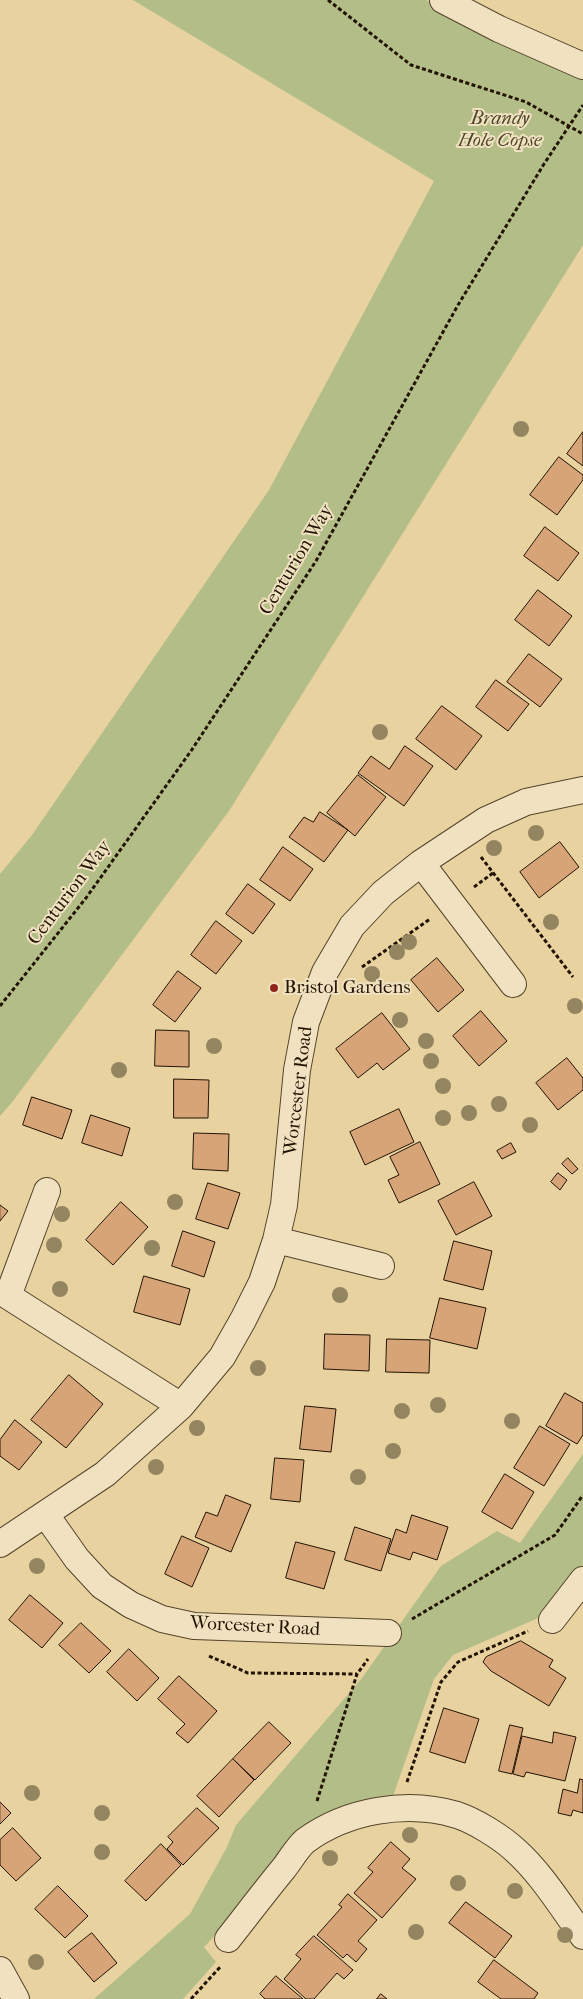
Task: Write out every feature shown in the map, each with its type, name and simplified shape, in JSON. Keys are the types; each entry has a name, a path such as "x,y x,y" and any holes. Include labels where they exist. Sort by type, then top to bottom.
{"street":[{"path":"443,0 499,29 583,66"},
{"name":"Worcester Road","path":"0,1544 105,1474 181,1406 222,1357 262,1282 276,1240 284,1205 297,1070 306,1022 325,972 352,926 383,893 421,863 486,820 526,802 583,790"},
{"path":"421,863 513,984"},
{"path":"47,1191 8,1296 181,1406"},
{"path":"276,1240 381,1266"},
{"name":"Worcester Road","path":"46,1515 77,1559 102,1586 131,1605 162,1619 194,1626 388,1633"},
{"path":"552,1620 583,1580"},
{"path":"228,1939 304,1842 332,1826 354,1817 398,1808 425,1809 458,1815 489,1831 515,1850 536,1872 583,1936"},
{"path":"0,1970 16,1999"}],"path":[{"path":"328,0 410,65 526,102 583,134"},
{"name":"Centurion Way","path":"0,1006 86,898 191,752 316,561 458,305 539,172 583,106"},
{"path":"464,834 573,977"},
{"path":"325,972 345,979 494,873"},
{"path":"304,1842 357,1674 388,1633 555,1535 583,1496"},
{"path":"398,1808 440,1682 458,1662 552,1620"},
{"path":"191,1999 225,1961 228,1939"}],"green space":[{"name":"Brandy Hole Copse","path":"133,0 426,0 496,36 583,75 583,245 229,811 0,1116 0,874 32,835 269,490 434,181"},
{"path":"583,1454 583,1564 545,1615 453,1655 434,1679 392,1799 363,1805 238,1912 204,1947 216,1962 183,1999 94,1999 190,1914 227,1847 236,1825 362,1678 441,1566 497,1531 520,1543"}],"building":[{"path":"583,432 583,466 567,454"},
{"path":"559,457 583,475 583,480 557,515 530,495"},
{"path":"545,527 579,553 558,581 524,556"},
{"path":"538,590 572,616 549,646 515,620"},
{"path":"529,654 562,679 540,707 507,682"},
{"path":"496,680 529,704 508,731 476,707"},
{"path":"442,706 482,736 456,770 416,739"},
{"path":"405,746 433,766 404,806 358,773 371,756 389,769"},
{"path":"358,775 386,797 355,836 327,813"},
{"path":"320,812 348,830 324,862 289,837 304,817 313,822"},
{"path":"560,842 579,867 539,898 520,872"},
{"path":"283,847 313,869 290,901 260,880"},
{"path":"248,884 275,904 253,934 226,914"},
{"path":"216,921 242,941 216,974 191,955"},
{"path":"437,958 464,990 438,1012 411,980"},
{"path":"178,971 201,988 175,1022 153,1005"},
{"path":"481,1011 507,1041 479,1066 453,1036"},
{"path":"382,1013 410,1049 383,1070 377,1063 358,1078 336,1049"},
{"path":"156,1030 189,1031 189,1067 155,1066"},
{"path":"567,1058 583,1078 583,1090 558,1110 536,1083"},
{"path":"174,1079 209,1080 208,1118 174,1118"},
{"path":"32,1097 72,1110 62,1139 23,1125"},
{"path":"399,1109 414,1142 365,1165 350,1132"},
{"path":"91,1115 130,1128 122,1156 82,1143"},
{"path":"194,1133 229,1134 228,1171 193,1169"},
{"path":"420,1142 440,1184 399,1203 388,1180 399,1175 390,1157"},
{"path":"511,1143 516,1152 502,1159 497,1151"},
{"path":"568,1158 578,1169 572,1174 562,1164"},
{"path":"558,1173 567,1180 560,1190 551,1182"},
{"path":"474,1182 492,1216 456,1235 438,1201"},
{"path":"208,1183 240,1193 228,1229 196,1219"},
{"path":"121,1202 148,1227 113,1265 86,1240"},
{"path":"0,1205 8,1211 0,1221"},
{"path":"183,1231 215,1242 204,1277 172,1266"},
{"path":"454,1241 492,1251 483,1290 444,1280"},
{"path":"144,1276 190,1289 180,1325 134,1312"},
{"path":"440,1298 486,1308 477,1349 430,1338"},
{"path":"325,1334 370,1335 369,1371 324,1369"},
{"path":"387,1339 430,1340 429,1373 386,1372"},
{"path":"69,1375 103,1404 66,1448 31,1420"},
{"path":"565,1393 583,1403 583,1435 577,1444 546,1426"},
{"path":"305,1406 336,1409 331,1452 300,1449"},
{"path":"15,1420 42,1442 19,1470 0,1456 0,1440"},
{"path":"540,1426 570,1444 544,1486 514,1468"},
{"path":"275,1458 304,1460 300,1502 271,1499"},
{"path":"505,1474 534,1492 512,1529 482,1512"},
{"path":"226,1495 251,1505 231,1552 195,1537 206,1512 217,1516"},
{"path":"412,1515 448,1527 437,1560 413,1552 410,1560 388,1553 396,1529 406,1533"},
{"path":"355,1527 391,1539 381,1571 345,1560"},
{"path":"182,1536 209,1548 192,1587 165,1574"},
{"path":"296,1542 335,1552 324,1589 286,1578"},
{"path":"30,1595 63,1623 42,1648 9,1620"},
{"path":"81,1623 111,1651 89,1673 59,1645"},
{"path":"521,1641 553,1660 549,1667 566,1678 549,1706 491,1671 483,1662 486,1657"},
{"path":"129,1649 159,1678 137,1701 107,1672"},
{"path":"179,1676 217,1711 188,1743 176,1733 185,1724 158,1699"},
{"path":"444,1708 479,1719 465,1763 430,1752"},
{"path":"269,1722 291,1743 255,1780 233,1759"},
{"path":"510,1725 523,1728 512,1774 499,1771"},
{"path":"554,1732 576,1737 565,1781 526,1772 524,1777 513,1774 522,1736 552,1743"},
{"path":"233,1759 254,1780 219,1817 197,1796"},
{"path":"580,1779 583,1780 583,1813 573,1810 571,1816 558,1813 563,1789 577,1793"},
{"path":"0,1802 11,1813 0,1824"},
{"path":"197,1808 219,1828 183,1865 167,1849 173,1842 168,1837"},
{"path":"13,1828 41,1858 16,1881 0,1865 0,1840"},
{"path":"391,1842 410,1859 402,1868 416,1879 382,1918 354,1893 373,1872 368,1868"},
{"path":"161,1844 181,1865 146,1901 125,1881"},
{"path":"58,1886 88,1916 65,1938 35,1909"},
{"path":"348,1894 377,1920 358,1941 367,1949 356,1962 347,1954 343,1958 317,1935 342,1907 339,1905"},
{"path":"466,1902 512,1936 495,1958 449,1923"},
{"path":"92,1933 117,1963 94,1982 68,1952"},
{"path":"314,1936 353,1970 344,1979 337,1973 314,1999 306,1999 284,1979 301,1959 296,1955"},
{"path":"494,1960 538,1993 534,1999 501,1999 478,1982"},
{"path":"276,1976 303,1999 265,1999 260,1994"},
{"path":"381,1994 387,1999 377,1999"}],"place":[{"name":"Bristol Gardens","path":"274,988"}]}
